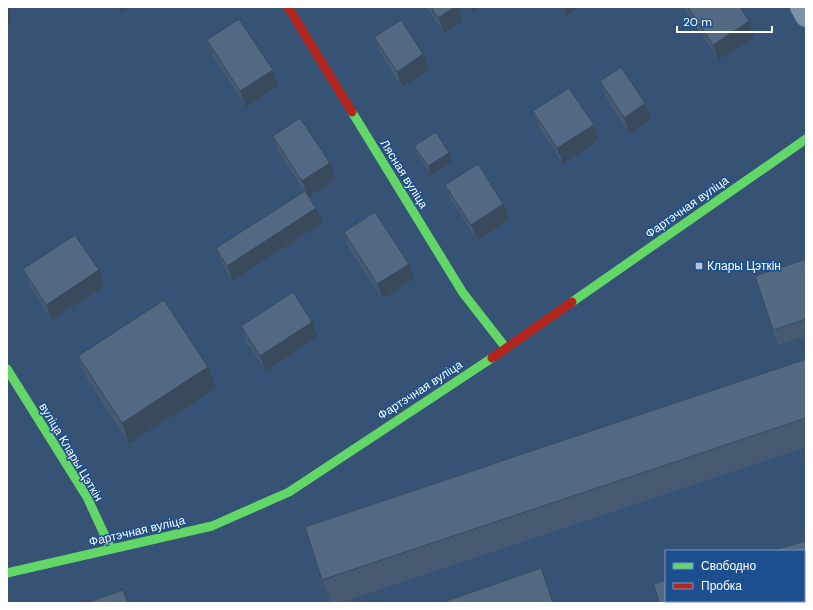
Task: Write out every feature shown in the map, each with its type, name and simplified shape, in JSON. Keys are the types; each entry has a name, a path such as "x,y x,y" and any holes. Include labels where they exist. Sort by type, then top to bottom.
{"main road":[{"name":"Лясная вуліца","path":"288,7 463,293 506,348"},
{"name":"Фартэчная вуліца","path":"7,573 212,526 288,492 506,348 806,140"},
{"name":"вуліца Клары Цэткін","path":"7,369 86,497 111,549"}],"street":[{"path":"800,7 806,16"}],"building":[{"path":"431,7 455,7 438,18"},
{"path":"688,7 740,7 749,21 713,45"},
{"path":"239,19 273,70 240,91 207,40"},
{"path":"401,20 423,54 397,72 374,37"},
{"path":"621,67 645,103 624,118 600,81"},
{"path":"569,88 594,125 557,148 533,111"},
{"path":"300,118 330,163 302,181 273,136"},
{"path":"436,132 449,153 428,166 414,146"},
{"path":"478,164 503,204 471,225 445,185"},
{"path":"305,191 316,208 227,266 216,248"},
{"path":"375,212 409,264 377,284 344,232"},
{"path":"75,235 99,270 46,305 23,269"},
{"path":"806,259 806,319 773,330 755,276"},
{"path":"293,292 312,322 260,356 241,326"},
{"path":"164,300 208,367 122,423 78,356"},
{"path":"806,359 806,418 322,580 305,527"},
{"path":"806,541 806,603 659,603 654,584 665,580 665,602 805,602 805,550 774,550"},
{"path":"541,568 553,603 441,603"},
{"path":"123,590 128,603 86,603"}],"traffic: fast":[{"path":"352,112 463,293 506,348"},
{"path":"572,302 806,139"},
{"path":"7,573 212,526 289,492 492,358"},
{"path":"7,369 87,497 111,549"}],"traffic: jam":[{"path":"288,7 352,112"},
{"path":"492,358 572,302"}],"place":[{"name":"Клары Цэткін","path":"699,266"}]}
